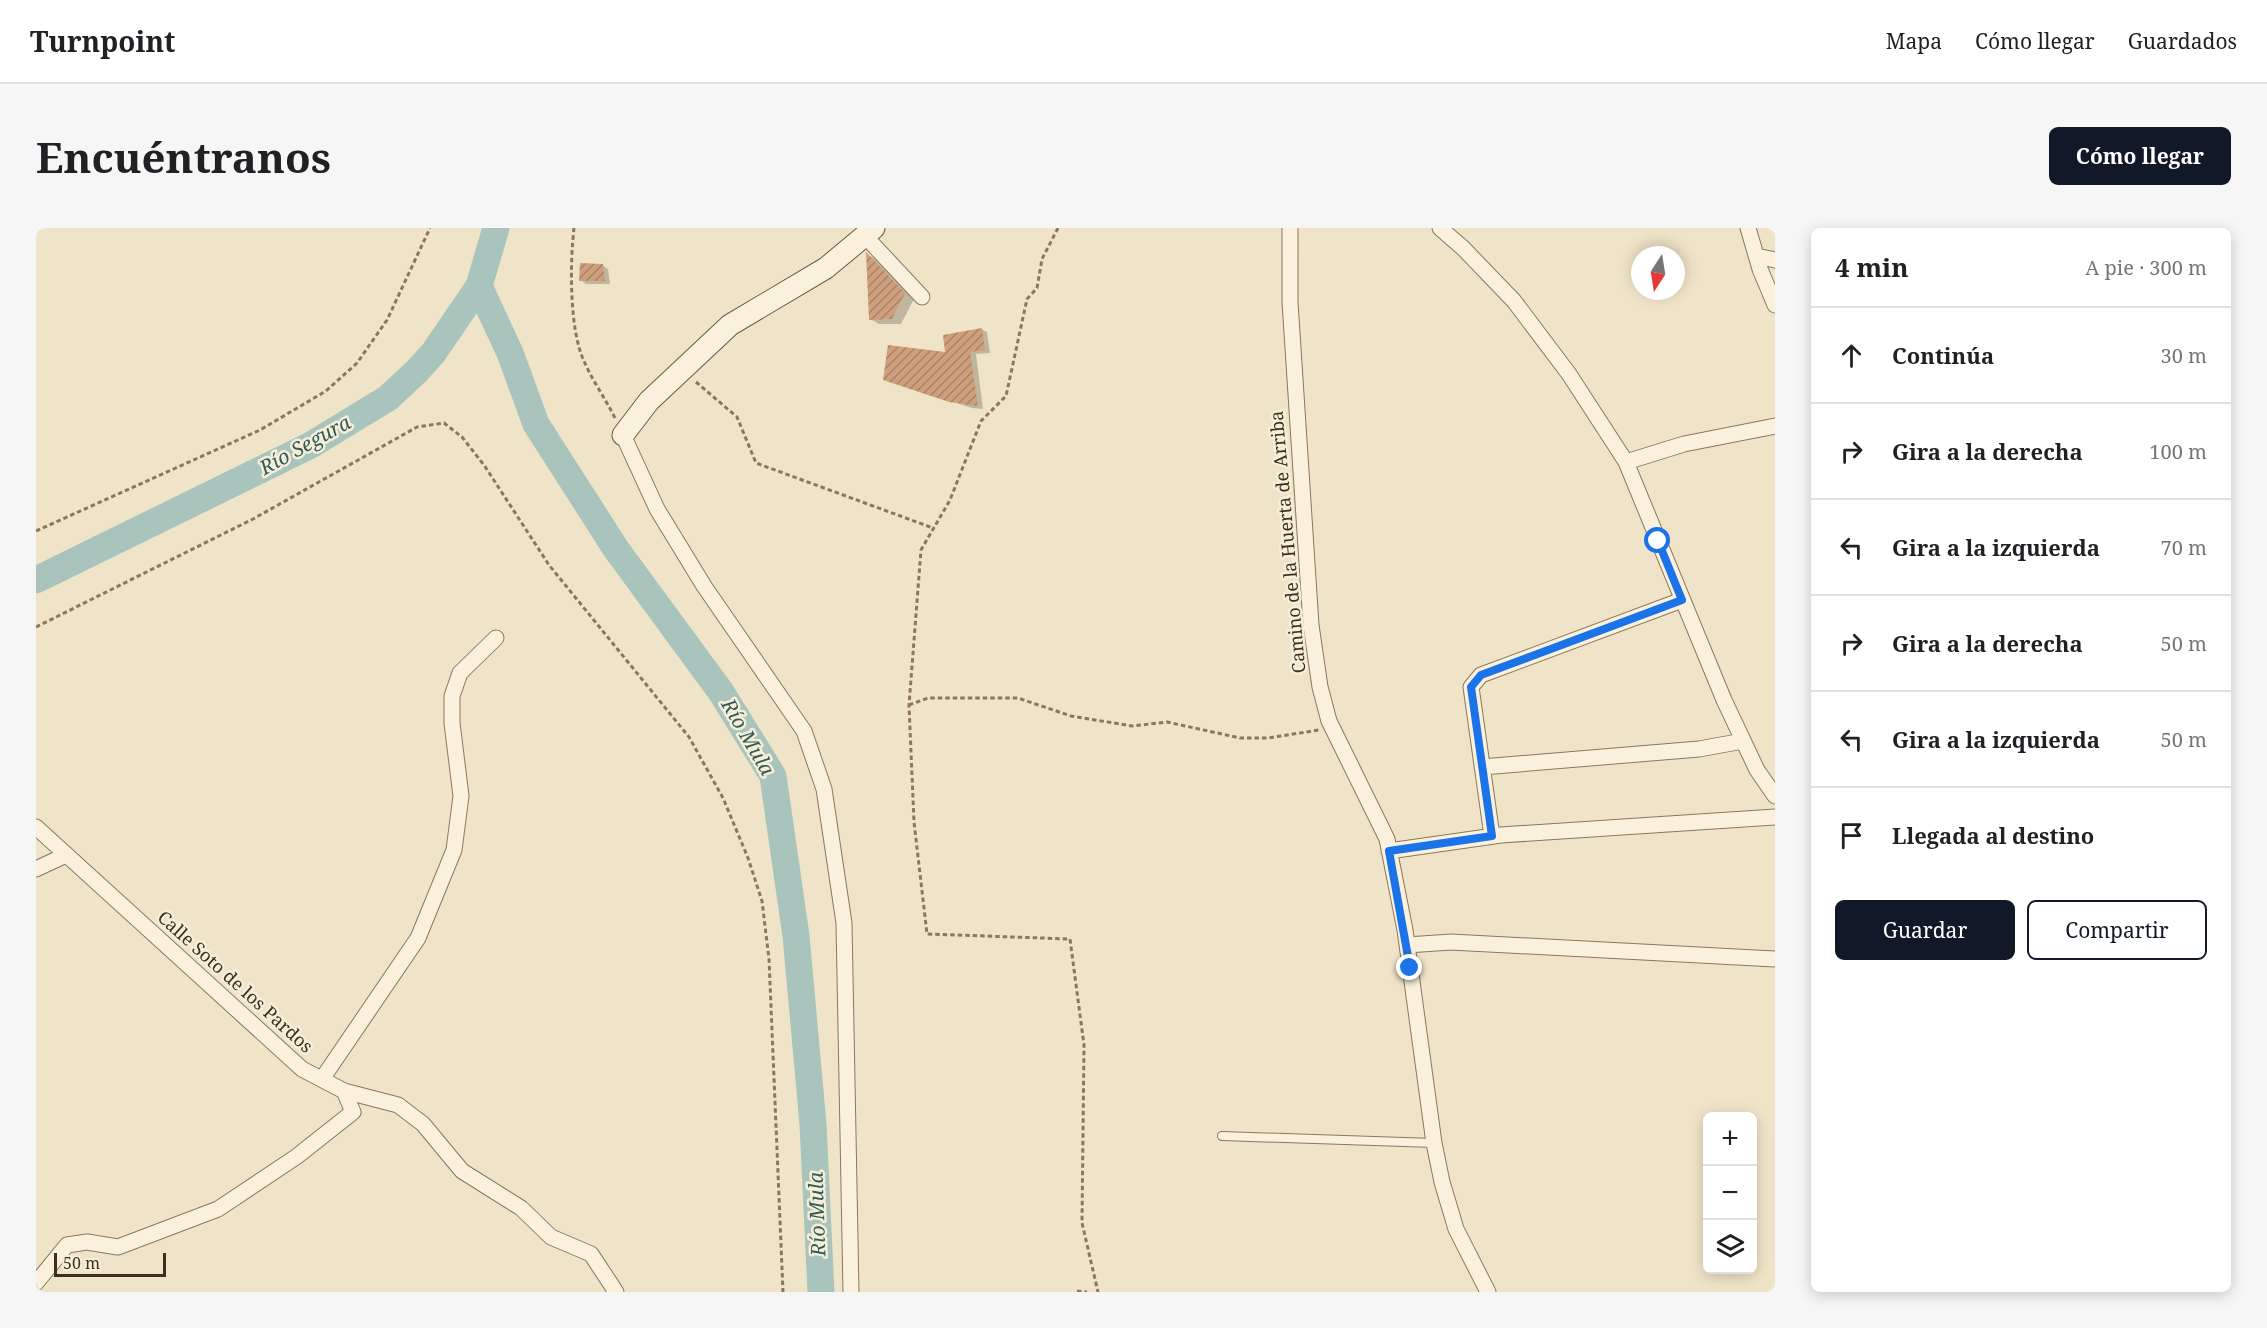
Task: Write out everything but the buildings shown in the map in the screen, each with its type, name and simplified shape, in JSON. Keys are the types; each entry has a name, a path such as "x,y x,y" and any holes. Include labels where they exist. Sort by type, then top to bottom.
{"main road":[{"path":"623,435 649,401 730,325 826,268 870,232"}],"street":[{"name":"Camino de la Huerta de Arriba","path":"1290,228 1290,302 1311,625 1320,687 1332,728 1387,839 1407,945 1434,1143 1456,1229 1488,1292"},
{"path":"1440,228 1464,248 1514,301 1569,374 1626,462 1743,741 1757,770 1775,795"},
{"path":"1748,228 1775,305"},
{"path":"870,232 922,297"},
{"path":"1756,256 1775,260"},
{"path":"1626,462 1684,444 1775,426"},
{"path":"623,435 657,509 704,586 804,731 824,789 844,923 851,1292"},
{"path":"1492,836 1471,687 1481,675 1682,600"},
{"path":"322,1079 418,938 454,850 461,796 452,723 452,696 460,673 496,639"},
{"path":"1482,766 1699,749 1743,741"},
{"path":"1389,851 1492,836 1775,817"},
{"name":"Calle Soto de los Pardos","path":"36,827 302,1069 344,1091 398,1105 423,1124 462,1171 521,1208 551,1237 591,1254 616,1292"},
{"path":"36,869 66,855"},
{"path":"1407,945 1451,942 1775,958"},
{"path":"36,1283 67,1245 87,1242 118,1247 218,1209 296,1157 353,1112 344,1091"}],"lane":[{"path":"1222,1136 1434,1143"}],"path":[{"path":"36,531 260,430 326,392 357,363 387,320 430,228"},
{"path":"574,228 570,262 574,315 583,360 623,435"},
{"path":"1058,228 1042,259 1037,288 1027,299 1006,396 981,421 950,500 921,550 909,705 914,822 927,934 1070,939 1084,1045 1082,1223 1098,1292"},
{"path":"681,369 737,417 756,463 933,528"},
{"path":"36,627 253,519 417,427 444,423 462,437 484,465 549,565 689,737 723,798 748,858 762,901 769,959 783,1292"},
{"path":"909,705 928,698 1018,698 1071,716 1132,726 1167,722 1240,738 1268,738 1332,728"},
{"path":"1077,1291 1087,1292"}],"waterway":[{"name":"Río Segura","path":"36,580 311,445 388,398 434,352 479,286 496,228"},
{"name":"Río Mula","path":"479,286 510,353 536,424 616,549 721,692 773,776 796,936 813,1124 821,1292"}],"route":[{"path":"1410,968 1389,851 1492,836 1471,687 1481,675 1682,600 1658,541"}]}
